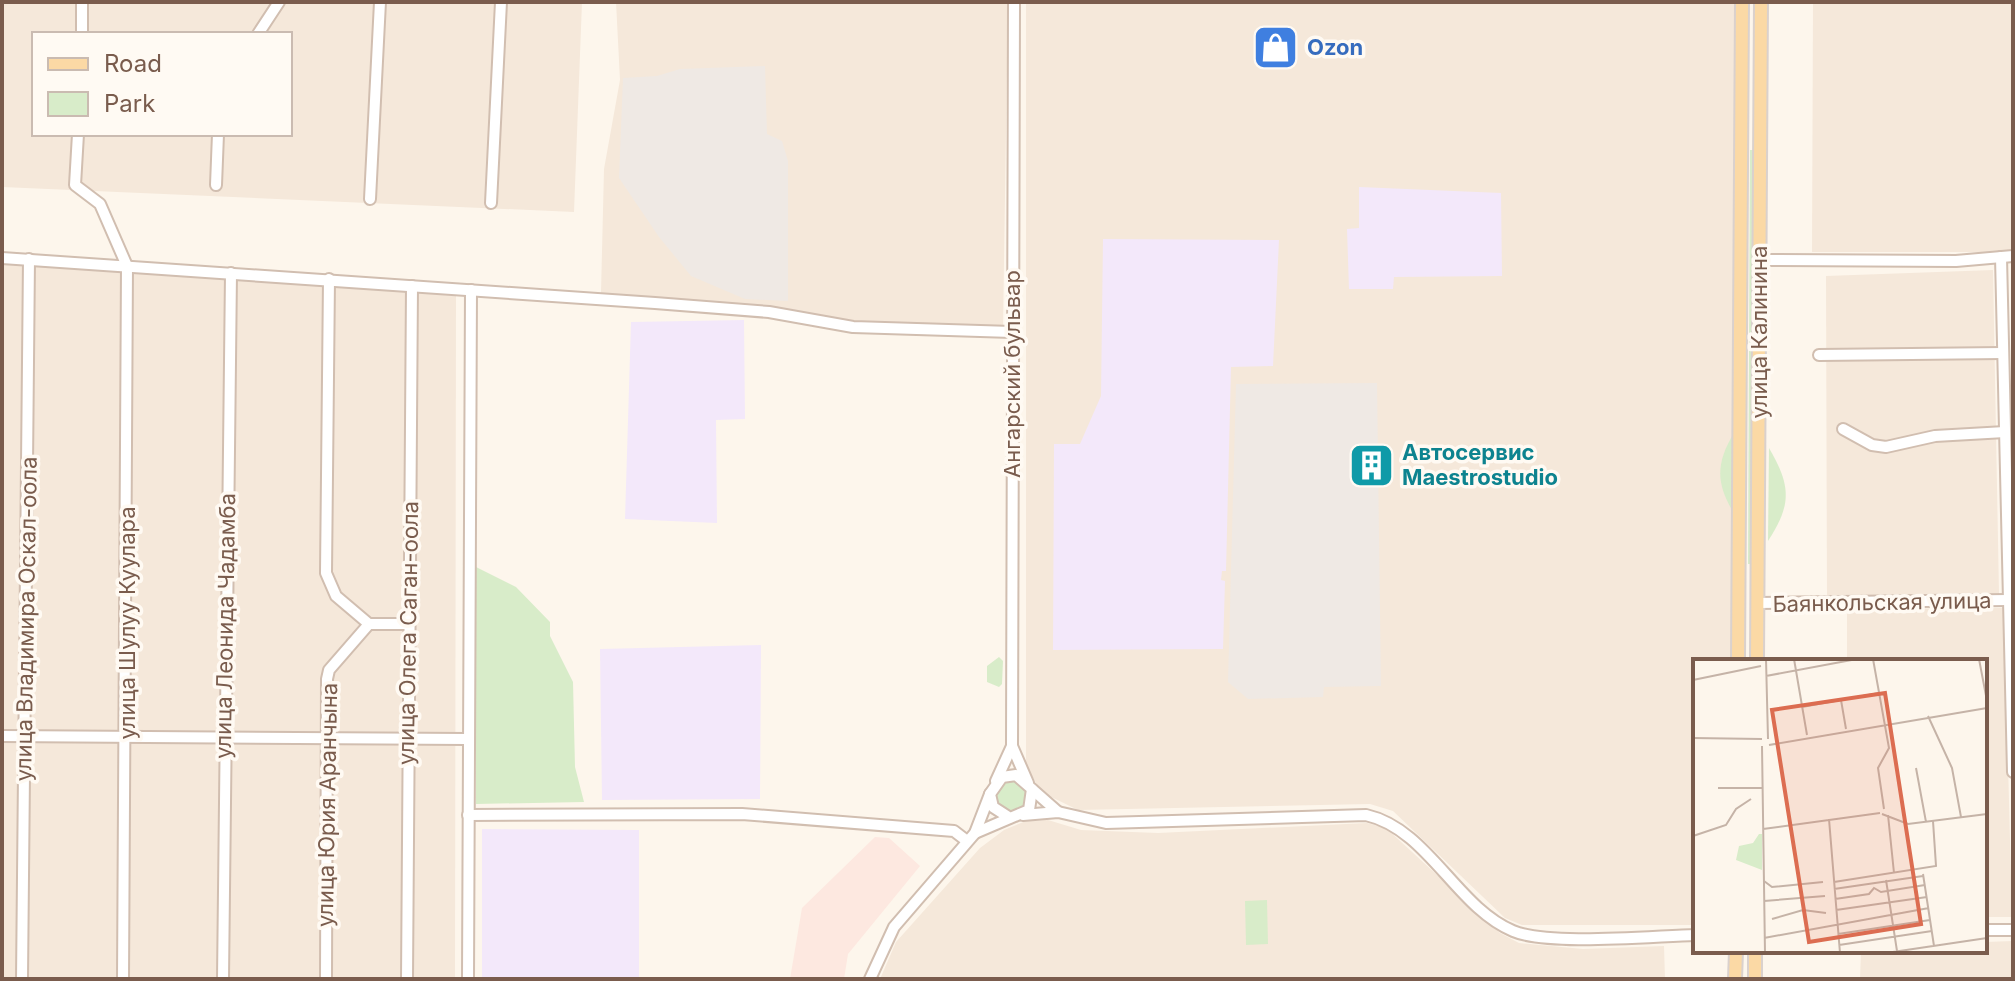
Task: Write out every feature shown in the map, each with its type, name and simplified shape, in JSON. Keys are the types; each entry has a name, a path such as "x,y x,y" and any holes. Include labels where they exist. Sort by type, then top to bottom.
{"main road":[{"name":"улица Калинина","path":"1738,659 1742,2"},
{"name":"улица Калинина","path":"1757,659 1761,2"},
{"path":"1742,135 1760,135"},
{"path":"1740,565 1757,566"},
{"path":"1735,979 1736,953"},
{"path":"1755,953 1755,979"}],"street":[{"path":"82,2 82,32"},
{"path":"259,32 279,2"},
{"path":"370,199 380,2"},
{"path":"491,203 501,2"},
{"name":"Ангарский бульвар","path":"1014,2 1012,746 1030,786"},
{"path":"78,136 75,185 100,204 127,266"},
{"path":"216,185 218,136"},
{"path":"1759,260 2007,257 2003,353 2013,772"},
{"path":"2,258 769,312 853,327 1012,332"},
{"name":"улица Владимира Оскал-оола","path":"22,979 29,259"},
{"name":"улица Шулуу Куулара","path":"123,979 127,735 127,266"},
{"name":"улица Леонида Чадамба","path":"223,979 223,738 231,273"},
{"path":"329,280 326,573 336,596 369,624 408,624"},
{"name":"улица Олега Саган-оола","path":"407,979 412,286"},
{"path":"468,979 471,290"},
{"path":"1819,355 2003,353"},
{"path":"1843,429 1872,445 1886,447 1935,436 2005,432"},
{"name":"Баянкольская улица","path":"1757,603 2008,600"},
{"name":"улица Юрия Аранчына","path":"326,979 329,670 369,624"},
{"path":"2,736 467,739"},
{"name":"Ангарский бульвар","path":"996,781 1012,746"},
{"path":"870,979 894,927 971,837 996,781 1016,775 1058,812"},
{"path":"1023,815 1032,804 1030,786"},
{"path":"990,794 997,813 1010,818"},
{"path":"468,815 742,814 954,831 971,837 1010,818 1058,812 1106,823 1366,815 1394,826 1490,917 1515,933 1547,938 1693,935"},
{"path":"1987,930 2013,930"}],"shaded area":[{"path":"2,2 582,2 574,212 2,187"},
{"path":"616,2 1008,2 1003,327 826,319 774,308 601,293 604,169 620,80"},
{"path":"1026,2 1736,2 1732,659 1693,659 1693,925 1522,925 1505,918 1393,811 1370,804 1078,810 1041,792 1026,765"},
{"path":"1813,2 2013,2 2013,252 1812,252"},
{"path":"765,66 767,134 782,141 788,161 788,301 745,299 691,276 659,237 619,178 623,78 657,76 680,69"},
{"path":"1359,187 1501,193 1502,276 1394,277 1393,289 1349,289 1347,229 1359,228"},
{"path":"1103,239 1279,240 1273,366 1231,367 1226,571 1222,571 1221,580 1225,581 1223,649 1053,650 1054,444 1080,444 1101,396"},
{"path":"2,261 456,296 455,979 2,979"},
{"path":"1993,270 1999,594 1827,596 1826,276"},
{"path":"744,320 745,419 716,420 717,523 625,519 631,322"},
{"path":"1377,383 1381,686 1324,687 1323,697 1248,699 1228,682 1236,384"},
{"path":"2004,608 2012,917 1987,917 1987,659 1847,659 1847,609"},
{"path":"761,645 760,799 602,800 600,649"},
{"path":"1048,820 1081,830 1158,833 1367,823 1386,828 1500,933 1519,943 1583,949 1664,946 1665,979 880,979 896,942 980,848 1004,830 1026,821"},
{"path":"482,829 639,830 639,979 482,979"},
{"path":"875,837 889,838 920,866 848,954 844,979 790,979 802,908"},
{"path":"2013,941 2013,979 1860,979 1861,953 1987,953 1987,942"}],"green space":[{"path":"1750,150 1757,150 1755,564 1748,564"},
{"path":"1734,433 1735,515 1724,494 1720,474 1723,455"},
{"path":"1769,448 1782,473 1786,495 1781,516 1768,541"},
{"path":"476,567 516,587 550,622 550,636 573,682 575,767 584,802 476,804"},
{"path":"999,657 1003,661 1002,684 999,687 987,682 987,666"},
{"path":"1012,779 1027,788 1027,805 1013,815 998,808 994,792 1001,782"},
{"path":"1267,900 1268,944 1246,945 1245,901"}],"place":[{"name":"Ozon","path":"1276,47"},
{"name":"Автосервис Maestrostudio","path":"1371,465"}]}
